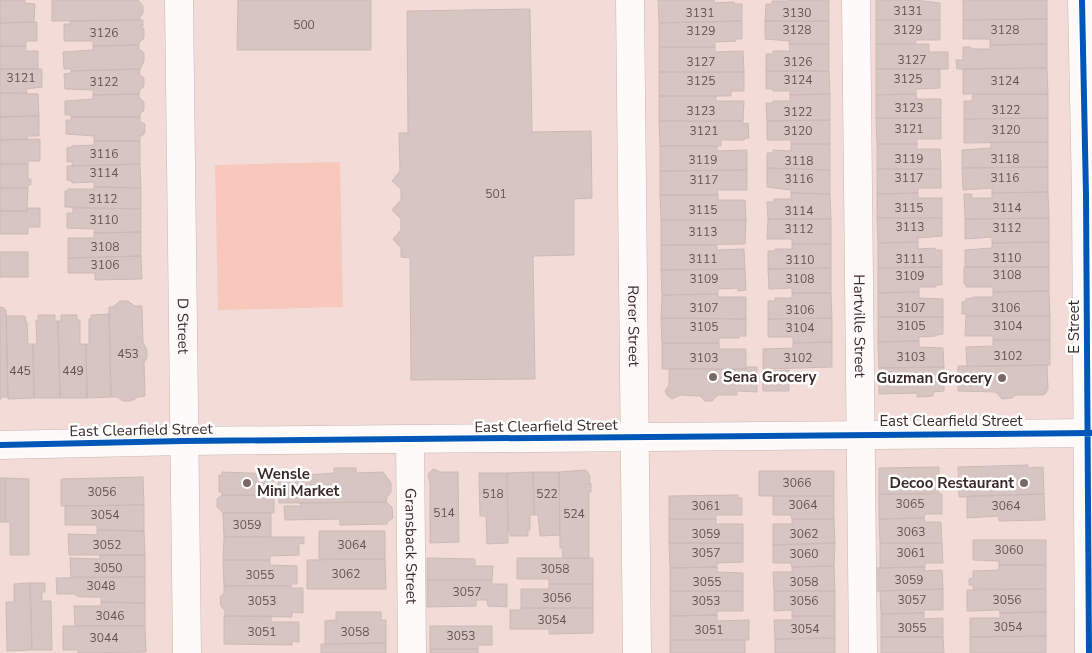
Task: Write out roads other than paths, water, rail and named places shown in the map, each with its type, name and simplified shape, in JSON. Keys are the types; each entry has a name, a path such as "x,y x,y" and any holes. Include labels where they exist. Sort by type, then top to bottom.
{"street":[{"name":"D Street","path":"179,0 187,653"},
{"name":"Rorer Street","path":"630,0 637,653"},
{"name":"Hartville Street","path":"856,0 863,653"},
{"name":"E Street","path":"1082,0 1089,195 1089,653"},
{"name":"East Clearfield Street","path":"0,445 183,441 1090,433"},
{"name":"Gransback Street","path":"410,440 412,653"}],"place":[{"name":"Sena Grocery","path":"713,377"},
{"name":"Guzman Grocery","path":"1002,378"},
{"name":"Wensle Mini Market","path":"247,483"},
{"name":"Decoo Restaurant","path":"1024,483"}]}
